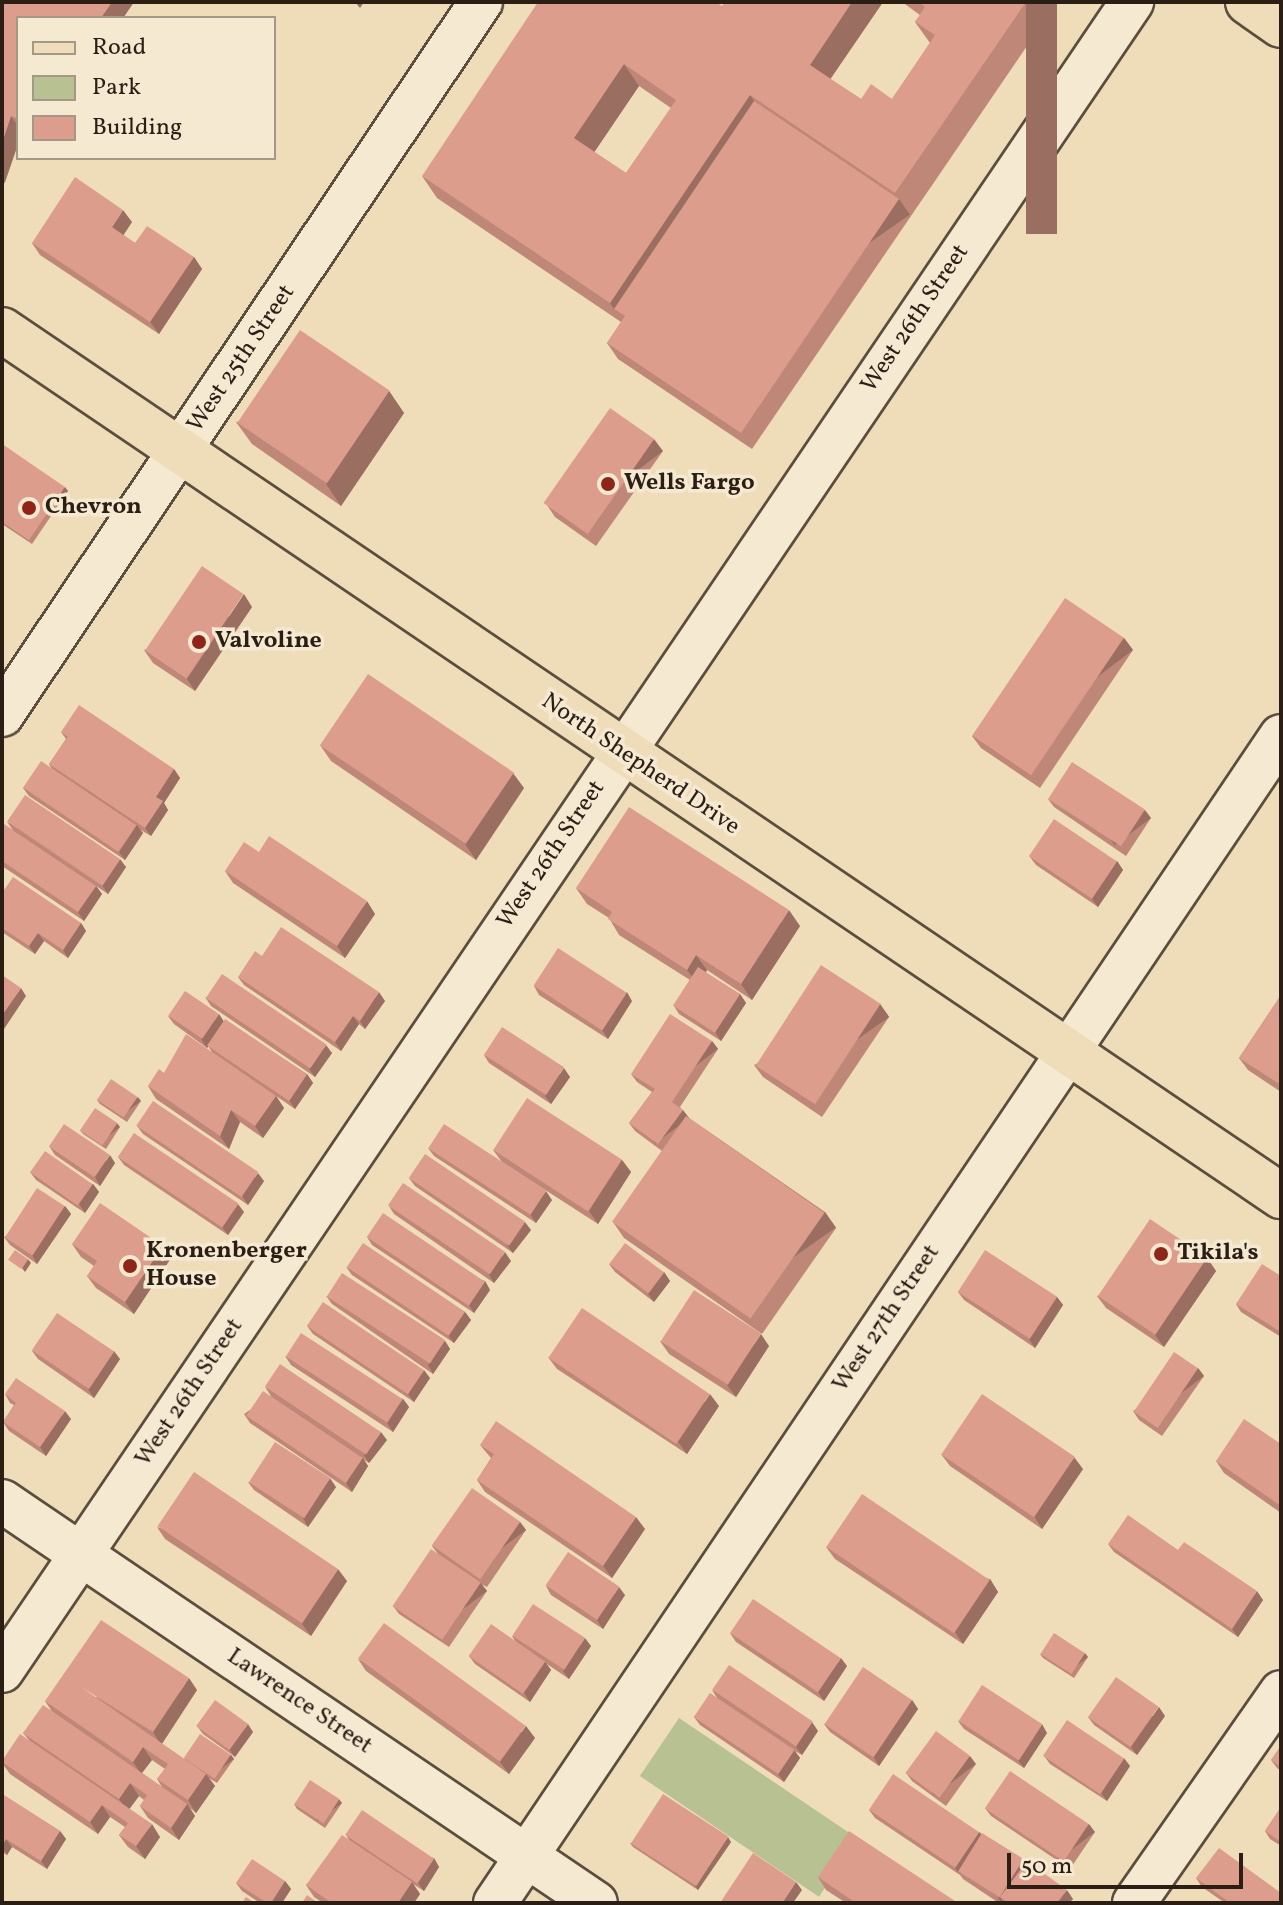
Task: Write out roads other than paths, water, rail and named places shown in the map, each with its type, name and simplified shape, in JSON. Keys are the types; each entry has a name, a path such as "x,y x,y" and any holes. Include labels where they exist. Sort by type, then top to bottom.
{"main road":[{"path":"1248,2 1281,25"},
{"name":"North Shepherd Drive","path":"2,330 621,753 1281,1196"}],"street":[{"name":"West 25th Street","path":"2,715 481,2"},
{"name":"West 26th Street","path":"2,1671 1132,2"},
{"name":"West 27th Street","path":"495,1903 1281,736"},
{"name":"Lawrence Street","path":"2,1501 596,1903"},
{"path":"1134,1903 1281,1692"}],"place":[{"name":"Wells Fargo","path":"608,484"},
{"name":"Chevron","path":"29,508"},
{"name":"Valvoline","path":"199,642"},
{"name":"Tikila's","path":"1161,1254"},
{"name":"Kronenberger House","path":"130,1266"}]}
